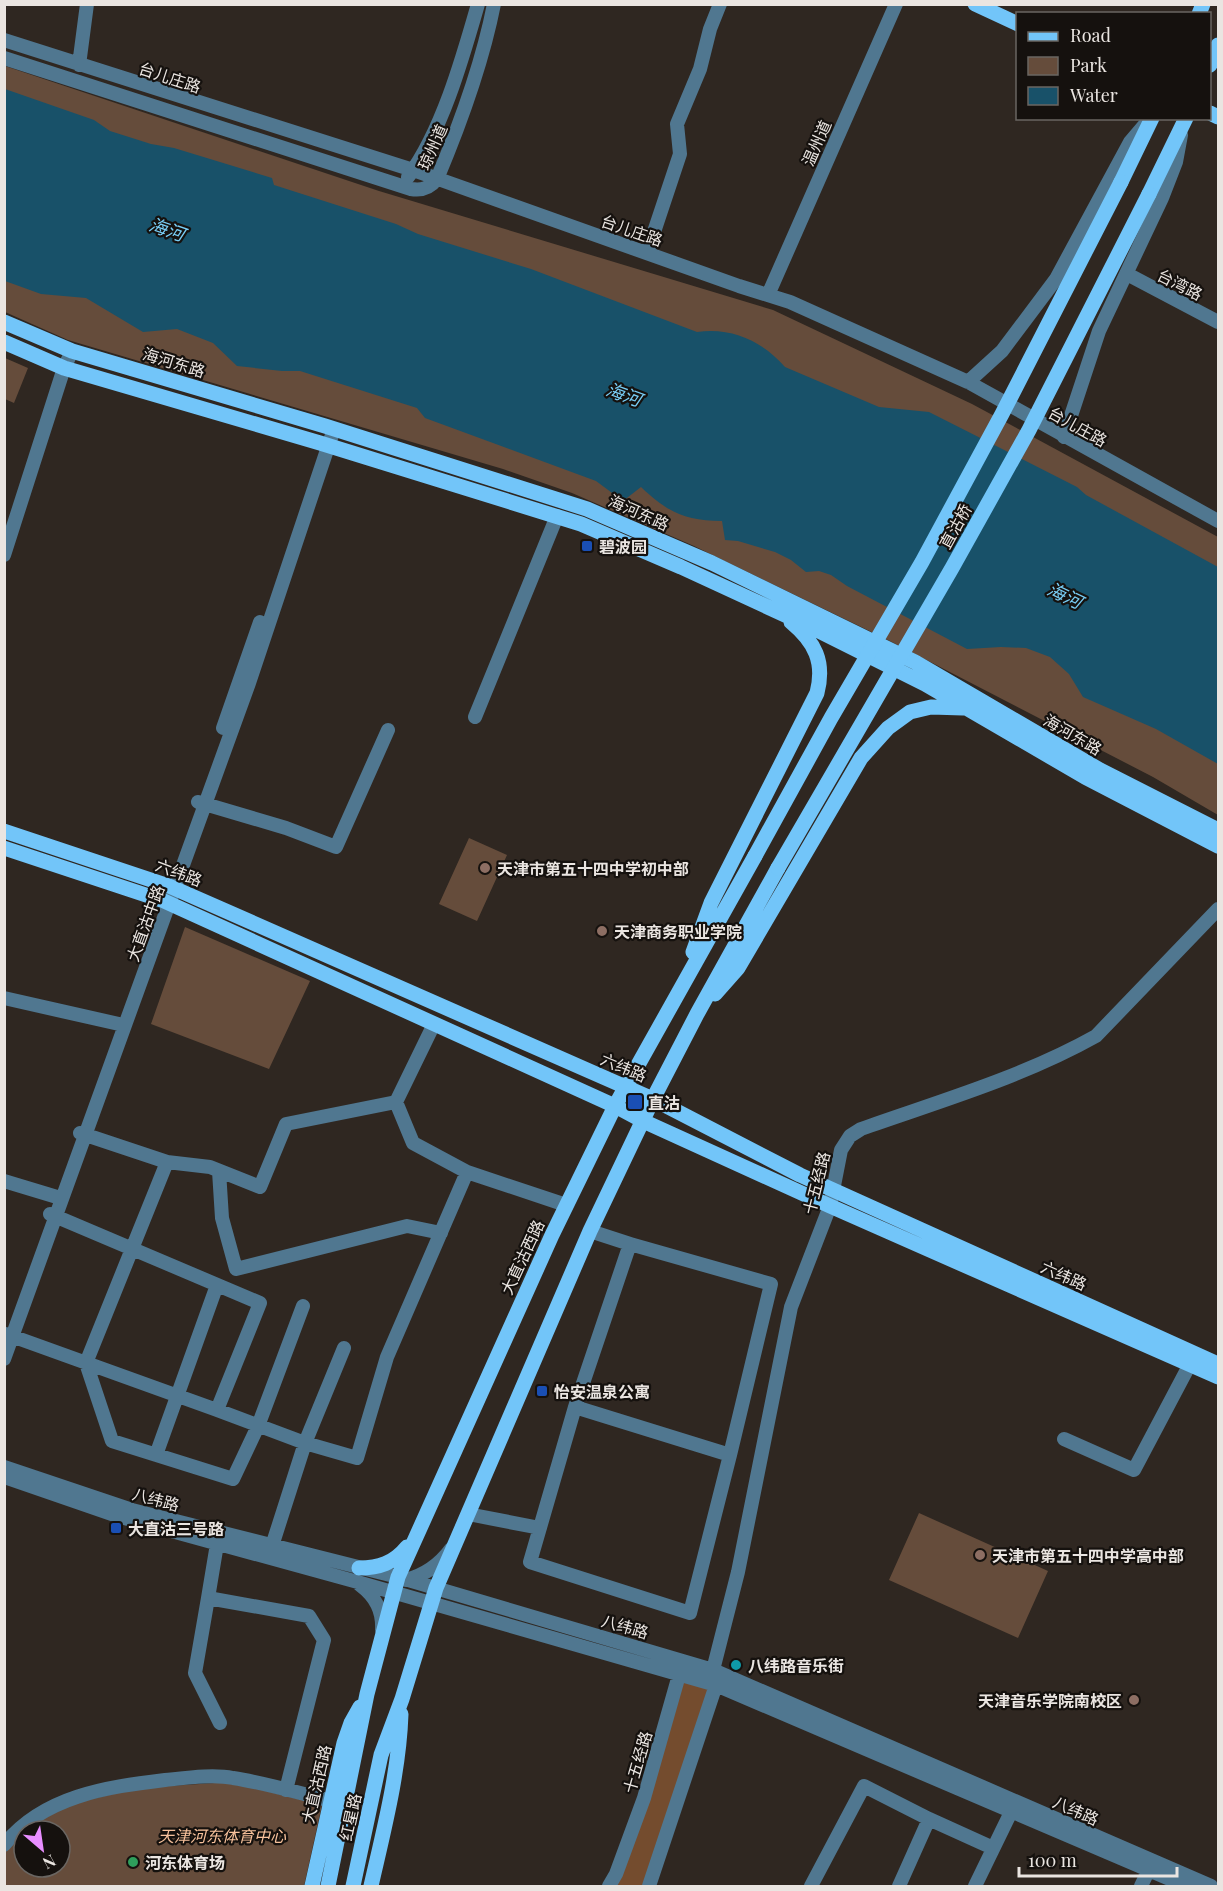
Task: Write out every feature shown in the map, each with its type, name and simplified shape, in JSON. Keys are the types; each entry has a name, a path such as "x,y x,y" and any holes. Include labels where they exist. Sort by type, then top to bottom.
{"main road":[{"path":"975,4 1016,24"},
{"path":"1211,60 1218,44"},
{"name":"直沽桥","path":"755,856 831,718 922,562 1002,414 1151,120"},
{"name":"直沽桥","path":"697,1014 1029,430 1185,121"},
{"name":"海河东路","path":"4,322 72,351 330,428 587,509 712,563 915,662 1100,770 1218,830"},
{"name":"海河东路","path":"4,342 64,368 324,444 581,524 779,612 925,684 1085,777 1218,846"},
{"path":"680,990 711,903 817,693 821,678 816,652 802,632 779,612"},
{"path":"372,1887 399,1749 402,1699 433,1595 590,1231 653,1099 697,1014 738,968 861,758 888,728 910,712 931,707 965,708"},
{"name":"六纬路","path":"4,831 172,887 653,1099 800,1174 832,1198 1218,1377"},
{"name":"六纬路","path":"4,848 167,903 615,1106 643,1121 832,1198 1218,1364"},
{"name":"大直沽西路","path":"357,1749 367,1694 382,1640 399,1583 420,1527 566,1205 615,1106 755,856"},
{"path":"356,1574 393,1560 403,1552 420,1527"},
{"name":"大直沽西路","path":"312,1887 344,1743 351,1723 367,1694"},
{"name":"红星路","path":"353,1887 381,1755 402,1699"},
{"name":"红星路","path":"328,1887 357,1749"}],"street":[{"path":"79,65 87,4"},
{"name":"琼州道","path":"478,4 447,99 430,139 413,170 401,186 420,190 433,184 437,179 472,91 494,4"},
{"path":"647,253 680,154 677,124 700,69 710,29 720,4"},
{"name":"温州道","path":"768,295 896,4"},
{"name":"台儿庄路","path":"4,40 413,170 790,302 968,382 1218,521"},
{"name":"台儿庄路","path":"4,58 401,186"},
{"path":"968,382 1002,351 1056,279 1130,142 1150,120"},
{"path":"1065,437 1099,331 1162,198 1176,162 1185,121"},
{"name":"台湾路","path":"1127,274 1218,322"},
{"path":"4,555 64,368 72,351"},
{"name":"大直沽中路","path":"4,1359 8,1336 167,903 330,428"},
{"path":"475,717 557,516"},
{"path":"202,803 286,828 336,847 388,730"},
{"name":"大直沽中路","path":"53,1215 57,1197 83,1134 119,1024 167,903"},
{"name":"十五经路","path":"649,1887 716,1685 713,1670 738,1572 791,1307 832,1198 841,1150 849,1136 861,1129 985,1085 1073,1049 1096,1036 1218,909"},
{"path":"4,998 119,1024"},
{"path":"434,1024 396,1102 413,1143 467,1172 566,1205"},
{"path":"83,1134 167,1161 210,1167 260,1187 286,1124 396,1102"},
{"path":"167,1161 86,1363 112,1441 234,1479 258,1426 303,1306"},
{"path":"219,1171 222,1218 236,1269 407,1226 441,1233"},
{"path":"8,1336 305,1443 357,1458 387,1357 467,1172"},
{"path":"4,1181 57,1197"},
{"path":"53,1215 260,1303 217,1410"},
{"path":"590,1231 771,1284 690,1613 530,1562 575,1407 630,1244"},
{"path":"156,1455 217,1285"},
{"path":"272,1546 305,1443 344,1348"},
{"path":"1064,1439 1134,1470 1190,1364"},
{"path":"575,1407 730,1455"},
{"name":"八纬路","path":"4,1467 132,1510 272,1546 356,1574"},
{"name":"八纬路","path":"4,1477 117,1516 217,1544 399,1583 679,1675 716,1685 1011,1812 1211,1887"},
{"path":"468,1514 540,1528"},
{"path":"399,1583 435,1566 455,1543"},
{"path":"217,1544 195,1673 220,1723"},
{"path":"356,1574 379,1606 382,1640"},
{"name":"八纬路","path":"433,1595 713,1670 1151,1866 1186,1887"},
{"path":"208,1598 309,1616 324,1640 286,1790"},
{"path":"679,1675 713,1670"},
{"name":"十五经路","path":"609,1887 644,1798 679,1675"},
{"path":"4,1845 29,1821 60,1803 123,1785 183,1778 231,1777 331,1801"},
{"path":"811,1887 864,1786 993,1848"},
{"path":"975,1887 1011,1812"},
{"path":"899,1887 929,1819"},
{"path":"1141,1887 1151,1866"}],"green space":[{"path":"5,66 379,191 773,310 972,404 1218,537 1218,815 1153,777 884,638 694,546 572,493 503,469 68,340 5,312"},
{"path":"5,358 28,368 14,403 5,399"},
{"path":"469,838 507,855 477,921 439,904"},
{"path":"185,927 310,981 269,1069 151,1024"},
{"path":"919,1513 1048,1571 1018,1638 889,1580"},
{"name":"天津河东体育中心","path":"230,1782 322,1805 304,1886 5,1886 4,1843 12,1838 12,1879 72,1879 72,1819 43,1819 65,1805 139,1788"}],"shaded area":[{"path":"682,1680 717,1690 649,1886 613,1886"}],"water":[{"name":"海河","path":"5,89 94,120 110,131 272,178 274,185 396,224 418,234 531,269 697,332 722,332 746,338 766,350 785,367 879,407 929,412 1077,487 1086,495 1218,567 1218,764 1156,729 1083,697 1069,674 1050,657 1026,648 967,649 847,586 831,575 819,571 806,572 791,560 775,552 738,541 725,540 722,521 687,517 669,509 641,487 623,501 596,481 425,418 417,408 300,371 237,366 213,343 177,329 143,332 86,298 41,294 5,281"}],"place":[{"name":"碧波园","path":"587,546"},
{"name":"天津市第五十四中学初中部","path":"485,868"},
{"name":"天津商务职业学院","path":"602,931"},
{"name":"直沽","path":"635,1102"},
{"name":"怡安温泉公寓","path":"542,1391"},
{"name":"大直沽三号路","path":"116,1528"},
{"name":"天津市第五十四中学高中部","path":"980,1555"},
{"name":"八纬路音乐街","path":"736,1665"},
{"name":"天津音乐学院南校区","path":"1134,1700"},
{"name":"河东体育场","path":"133,1862"}]}
